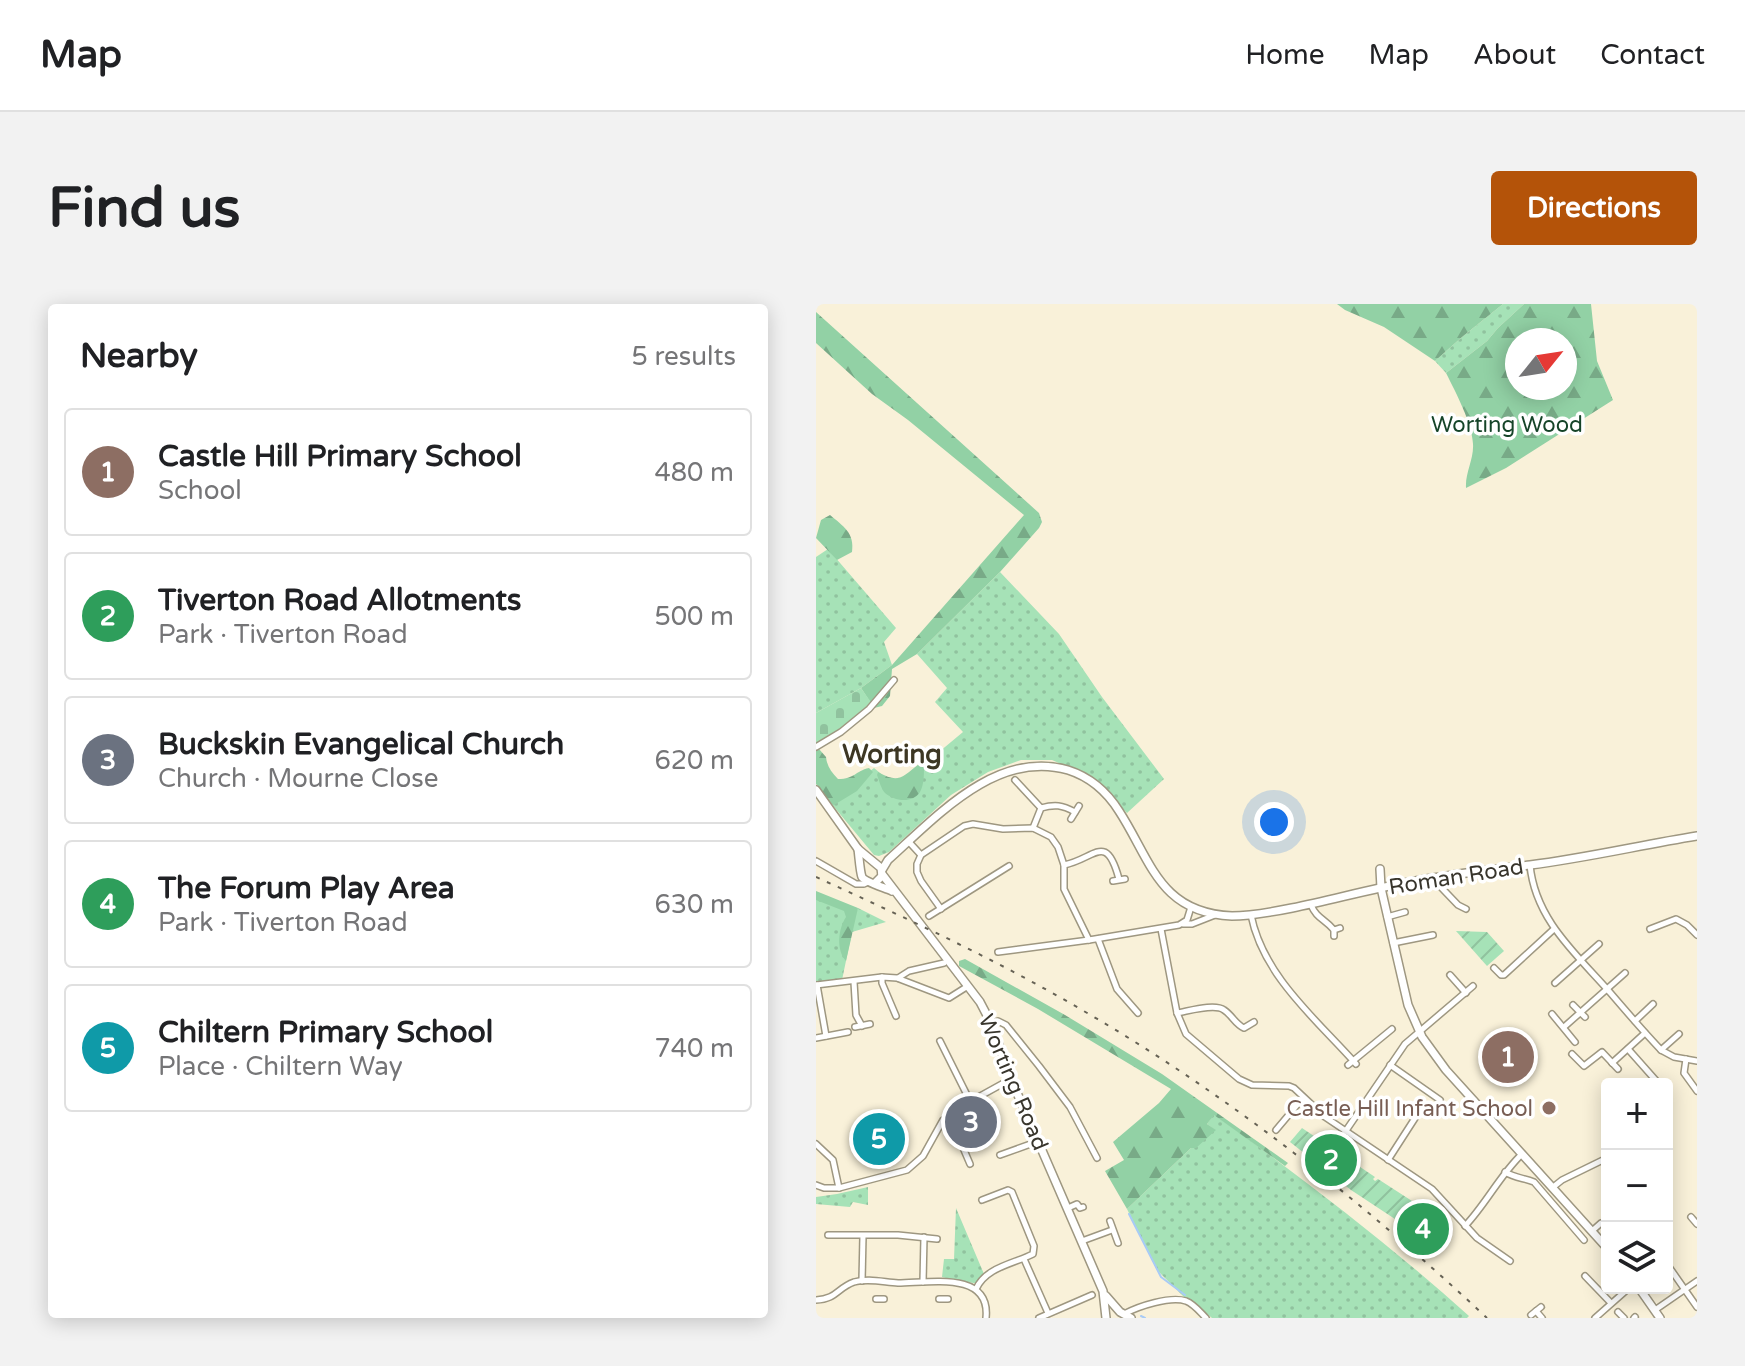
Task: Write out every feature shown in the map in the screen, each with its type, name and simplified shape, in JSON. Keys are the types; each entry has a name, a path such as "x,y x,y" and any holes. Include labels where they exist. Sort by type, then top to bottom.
{"street":[{"path":"816,747 869,709 894,680"},
{"path":"879,868 956,800 982,783 1025,767 1058,767 1087,778 1106,793 1154,874 1172,893 1192,906 1183,924"},
{"path":"1015,780 1041,808"},
{"path":"1021,787 1028,782"},
{"name":"Worting Road","path":"816,790 858,849 879,868 894,892 980,1002 1103,1291 1107,1318"},
{"path":"1033,828 1041,808 1053,804 1075,812"},
{"path":"1071,819 1079,806"},
{"path":"941,909 917,872 921,855 964,826 1033,828 1051,837 1058,847 1064,865 1064,889 1089,940"},
{"name":"Roman Road","path":"1192,906 1228,916 1251,914 1311,905 1434,878 1697,836"},
{"path":"1103,851 1108,841"},
{"path":"909,842 921,855"},
{"name":"Worting Road","path":"858,849 862,872"},
{"path":"1064,865 1103,851 1111,858 1119,880"},
{"path":"816,861 859,885 880,879 879,868"},
{"path":"850,880 862,872 867,863 879,868"},
{"path":"1530,865 1538,901 1554,929 1581,961 1661,1050 1674,1057 1697,1061"},
{"path":"929,916 1009,866"},
{"path":"1380,869 1381,888 1404,993 1420,1033 1446,1070 1601,1241"},
{"path":"862,872 872,882"},
{"path":"1434,878 1458,905 1466,909"},
{"name":"Worting Road","path":"872,882 894,892"},
{"path":"1311,905 1318,918 1336,931"},
{"path":"1387,917 1401,911"},
{"name":"Roman Road","path":"998,952 1017,953 1192,924 1216,914"},
{"path":"1251,914 1262,945 1290,993 1352,1063 1392,1029"},
{"path":"1650,929 1676,919 1697,935"},
{"path":"1161,929 1177,1013 1186,1034 1239,1079 1252,1085 1289,1086 1345,1132 1432,1189 1477,1238 1510,1261"},
{"path":"1495,967 1504,975 1554,929"},
{"path":"1393,943 1433,935"},
{"path":"1098,939 1114,983 1138,1013"},
{"path":"1555,983 1599,944"},
{"path":"898,978 909,971 939,962"},
{"path":"1564,1027 1582,1015 1625,973"},
{"path":"1450,975 1466,993"},
{"path":"882,977 895,1013 885,1014"},
{"path":"826,1036 817,985 898,978 949,998 968,986"},
{"path":"854,982 859,1026 870,1024"},
{"path":"1345,1132 1405,1044 1473,986"},
{"path":"1132,1005 1139,1000"},
{"path":"1635,1021 1653,1004"},
{"path":"1573,1005 1582,1015"},
{"path":"1177,1013 1219,1007 1239,1027 1244,1028 1254,1021"},
{"path":"1552,1014 1575,1042"},
{"path":"991,1023 998,1021 1006,1025 1039,1066 1070,1107 1097,1158"},
{"path":"816,1038 848,1032"},
{"path":"1612,1063 1645,1033"},
{"path":"1661,1050 1679,1034"},
{"path":"940,1041 970,1101"},
{"path":"1628,1049 1654,1078"},
{"path":"1572,1054 1584,1066 1602,1052 1618,1069"},
{"path":"1686,1059 1684,1073 1697,1091"},
{"path":"1390,1065 1440,1100"},
{"path":"816,1185 839,1188 907,1170 923,1156 943,1120 1011,1079"},
{"path":"1276,1130 1279,1121 1303,1098"},
{"path":"949,1115 970,1164"},
{"path":"1388,1160 1417,1115"},
{"path":"1000,1155 1039,1141"},
{"path":"816,1144 833,1160 839,1188"},
{"path":"1465,1226 1522,1154"},
{"path":"1552,1188 1601,1161"},
{"path":"1505,1172 1534,1182 1584,1240"},
{"path":"976,1289 989,1273 1033,1254 1034,1246 1012,1192 1008,1190 982,1200"},
{"path":"1068,1208 1077,1204 1083,1207"},
{"path":"1691,1217 1697,1224"},
{"path":"1110,1221 1118,1243"},
{"path":"1592,1231 1604,1222"},
{"path":"1082,1241 1112,1230"},
{"path":"828,1235 898,1235 937,1239"},
{"path":"862,1281 863,1236"},
{"path":"923,1282 924,1237"},
{"path":"1024,1259 1048,1313"},
{"path":"1673,1273 1697,1307"},
{"path":"1585,1276 1611,1303"},
{"path":"816,1300 827,1299 844,1287 862,1281 961,1283 976,1289 983,1297 986,1318"},
{"path":"1655,1310 1697,1281"},
{"name":"Worting Road","path":"1103,1291 1127,1316"},
{"path":"1595,1318 1622,1294"},
{"path":"1643,1294 1660,1318"},
{"path":"1039,1318 1092,1295"},
{"path":"876,1299 884,1299"},
{"path":"939,1299 948,1299"},
{"path":"1107,1318 1114,1313 1127,1316 1137,1307 1185,1300 1206,1318"},
{"path":"1536,1311 1542,1318"},
{"path":"1618,1312 1624,1318"}],"green space":[{"name":"Worting Wood","path":"1337,304 1503,304 1435,361 1384,327"},
{"path":"1503,304 1524,304 1487,341 1446,373 1435,361"},
{"name":"Worting Wood","path":"1524,304 1591,304 1597,361 1613,400 1506,468 1466,488 1473,450 1472,436 1446,373 1487,341"},
{"path":"816,312 1039,513 1042,522 1000,572 917,654 892,669 890,696 882,706 874,708 861,688 892,665 1024,515 872,394 816,343"},
{"path":"830,515 847,530 852,540 852,552 837,560 816,538 821,520"},
{"path":"828,549 896,628 884,642 892,665 861,688 816,713 816,557"},
{"path":"1000,572 1059,634 1164,779 1127,813 1091,777 1052,760 1021,760 988,772 951,795 889,852 874,855 830,802 874,768 897,787 963,732 935,702 947,688 917,654"},
{"path":"861,688 873,705 816,748 816,713"},
{"path":"819,749 838,779 848,778 869,768 873,772 857,791 834,805 816,784 816,750"},
{"path":"919,764 924,767 924,777 917,796 908,800 898,799 884,791 878,772 896,778"},
{"path":"816,891 858,908 846,961 839,939 846,917 844,911 816,900"},
{"path":"816,899 856,912 858,908 886,922 852,932 842,980 816,982"},
{"path":"1456,931 1487,932 1504,951 1487,966"},
{"path":"965,959 1162,1074 1288,1163 1285,1166 1214,1115 1207,1124 1216,1130 1196,1148 1191,1148 1127,1209 1105,1171 1124,1160 1113,1142 1171,1089 1038,1009 959,966 959,961"},
{"path":"1214,1114 1344,1212 1469,1316 1212,1318 1185,1298 1157,1270 1127,1209 1191,1148 1215,1130 1207,1124"},
{"path":"1302,1128 1375,1177 1375,1181 1378,1179 1412,1201 1401,1223 1351,1190 1290,1142"},
{"path":"868,1187 868,1205 853,1202 850,1207 816,1204 816,1197"},
{"path":"956,1208 984,1274 975,1283 944,1281 946,1278 942,1277 944,1259 954,1259"}],"waterway":[{"path":"1129,1214 1161,1277 1185,1295"},
{"path":"1141,1316 1145,1318"}],"railway":[{"path":"816,877 1017,974 1137,1043 1293,1152 1392,1233 1487,1318"}],"place":[{"name":"Castle Hill Primary School","path":"1508,1057"},
{"name":"Castle Hill Infant School","path":"1549,1108"},
{"name":"Buckskin Evangelical Church","path":"971,1122"},
{"name":"Chiltern Primary School","path":"879,1139"},
{"name":"Tiverton Road Allotments","path":"1331,1160"},
{"name":"The Forum Play Area","path":"1423,1229"}],"district":[{"name":"Worting","path":"892,754"}]}
